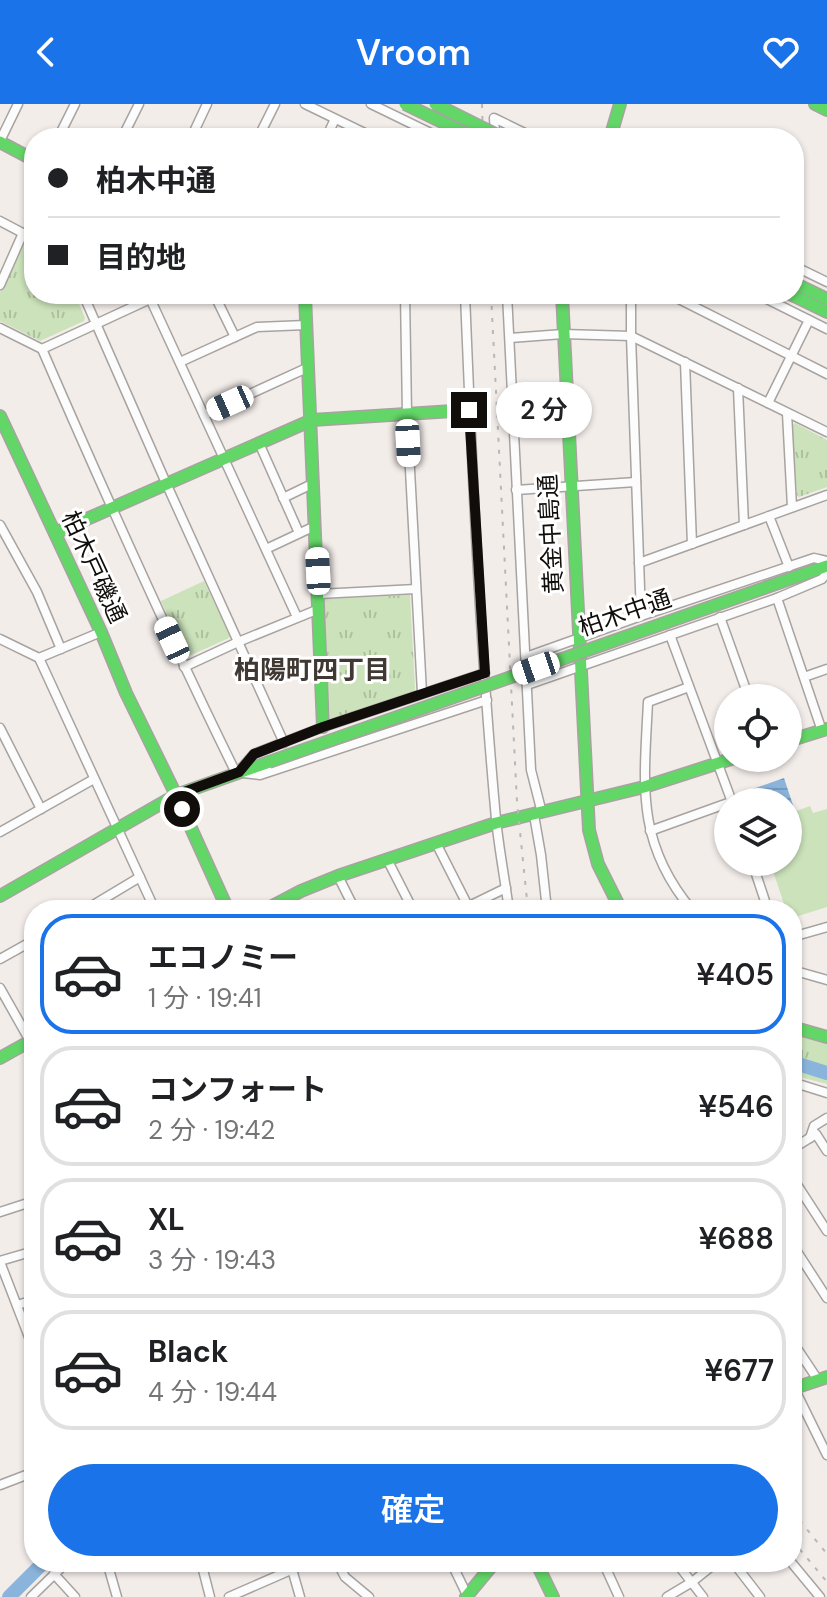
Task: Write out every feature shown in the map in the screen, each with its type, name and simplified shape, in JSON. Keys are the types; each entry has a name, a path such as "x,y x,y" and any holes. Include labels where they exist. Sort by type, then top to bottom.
{"main road":[{"path":"405,104 454,128"},
{"path":"435,104 483,128"},
{"path":"613,128 620,104"},
{"path":"815,104 827,110"},
{"path":"0,142 24,155"},
{"path":"804,288 827,299"},
{"path":"804,301 827,312"},
{"path":"305,304 323,727"},
{"name":"黄金中島通","path":"562,304 589,830 598,864 616,900"},
{"path":"55,533 312,420 469,410"},
{"name":"柏木戸磯通","path":"0,416 223,900"},
{"name":"柏木中通","path":"0,896 176,795 804,574 827,563"},
{"path":"802,737 824,730"},
{"path":"284,900 338,876 496,823 644,787 714,764"},
{"path":"802,1030 827,1037"},
{"path":"0,1058 24,1044"},
{"path":"802,1385 822,1379"},
{"path":"472,1594 488,1572"},
{"path":"541,1572 553,1597"}],"street":[{"path":"0,142 18,104"},
{"path":"63,128 75,104"},
{"path":"127,128 139,104"},
{"path":"196,128 207,104"},
{"path":"263,128 275,104"},
{"path":"305,104 354,128"},
{"path":"371,104 420,128"},
{"path":"458,104 459,128"},
{"path":"495,128 494,118 514,128"},
{"path":"331,128 335,119"},
{"path":"0,221 23,233 0,285"},
{"path":"804,271 827,282"},
{"path":"88,304 284,743"},
{"path":"42,349 133,304"},
{"path":"153,304 297,617"},
{"path":"219,304 235,337"},
{"path":"405,304 407,414 422,693"},
{"path":"465,304 485,673 496,823 508,900"},
{"path":"508,304 531,770 546,900"},
{"path":"631,304 641,616"},
{"path":"689,304 827,374"},
{"path":"777,304 827,329"},
{"path":"768,403 809,320"},
{"path":"180,362 257,327 306,325"},
{"path":"0,328 42,349 184,667 237,772"},
{"path":"510,338 563,334 631,336 827,432"},
{"path":"685,362 692,544"},
{"path":"204,415 309,367"},
{"path":"738,388 744,525"},
{"path":"787,413 792,507"},
{"path":"259,443 299,533"},
{"path":"516,490 636,482"},
{"path":"283,498 314,483"},
{"path":"639,563 827,495"},
{"path":"769,516 789,567"},
{"path":"0,525 37,592 61,649"},
{"path":"266,549 315,526"},
{"path":"526,657 814,558 827,563"},
{"path":"527,685 777,598 822,579 827,573"},
{"path":"319,594 416,589"},
{"path":"777,598 824,730"},
{"path":"184,667 319,609"},
{"path":"720,617 744,684"},
{"path":"39,658 101,632"},
{"path":"670,635 714,755"},
{"path":"1,641 39,658 150,900"},
{"path":"804,677 827,669"},
{"path":"237,772 254,754 323,727 485,673"},
{"path":"685,900 668,877 658,855 650,831 644,787 648,702 689,687"},
{"path":"237,772 260,775 487,700"},
{"path":"0,728 41,809"},
{"path":"0,832 94,779"},
{"path":"650,831 714,809"},
{"path":"436,843 461,900"},
{"path":"387,859 408,900"},
{"path":"338,876 350,900"},
{"path":"757,876 765,900"},
{"path":"102,900 140,877"},
{"path":"481,900 506,888"},
{"path":"802,934 827,927"},
{"path":"0,959 24,947"},
{"path":"802,973 827,980"},
{"path":"0,988 24,1027"},
{"path":"802,1085 827,1093"},
{"path":"809,1138 814,1126 827,1118"},
{"path":"802,1143 816,1134 827,1151"},
{"path":"802,1192 827,1231"},
{"path":"0,1212 24,1204"},
{"path":"24,1254 0,1262 24,1324"},
{"path":"802,1259 827,1298"},
{"path":"17,1305 24,1303"},
{"path":"802,1354 822,1379"},
{"path":"802,1406 827,1455"},
{"path":"0,1485 24,1476"},
{"path":"111,1572 117,1597"},
{"path":"204,1572 210,1597"},
{"path":"229,1597 279,1572"},
{"path":"293,1572 300,1597"},
{"path":"342,1572 369,1597"},
{"path":"458,1572 472,1594"},
{"path":"608,1572 619,1597"},
{"path":"684,1572 703,1597"},
{"path":"667,1597 704,1572"},
{"path":"741,1572 760,1597"},
{"path":"799,1572 820,1597"},
{"path":"31,1597 54,1574 75,1597"}],"green space":[{"path":"24,245 24,304 79,304 85,318 40,341 0,321 0,292"},
{"path":"795,423 827,440 827,487 799,497 792,425"},
{"path":"204,581 230,636 189,656 161,601"},
{"path":"410,595 414,691 331,719 323,599"},
{"path":"810,806 813,813 827,809 827,907 802,915 802,900 783,900 775,876 802,876 802,809"},
{"path":"802,1035 827,1042 827,1084 802,1078"}],"water":[{"path":"784,778 787,788 755,788"}],"waterway":[{"path":"802,1065 827,1073"},
{"path":"9,1597 34,1572"}],"railway":[{"path":"482,104 483,128"},
{"path":"492,304 517,802 527,900"},
{"path":"802,1523 827,1554"},
{"path":"802,1552 827,1582"}],"traffic: fast":[{"path":"405,104 454,128"},
{"path":"435,104 483,128"},
{"path":"613,128 620,104"},
{"path":"815,104 827,110"},
{"path":"0,142 24,155"},
{"path":"804,288 827,299"},
{"path":"804,301 827,312"},
{"path":"305,304 323,727"},
{"path":"563,304 589,830 598,864 616,900"},
{"path":"55,533 312,420 469,410"},
{"path":"0,416 223,900"},
{"path":"804,574 827,566"},
{"path":"269,762 804,574"},
{"path":"802,737 827,729"},
{"path":"0,896 176,795 269,762"},
{"path":"284,900 338,876 496,823 644,787 714,764"},
{"path":"802,1030 827,1037"},
{"path":"0,1058 24,1045"},
{"path":"802,1386 827,1377"},
{"path":"466,1597 487,1572"},
{"path":"541,1572 553,1597"}],"district":[{"name":"柏陽町四丁目","path":"312,670"}],"route":[{"path":"182,809 176,795 239,772 254,754 323,727 485,673 469,410"}]}
